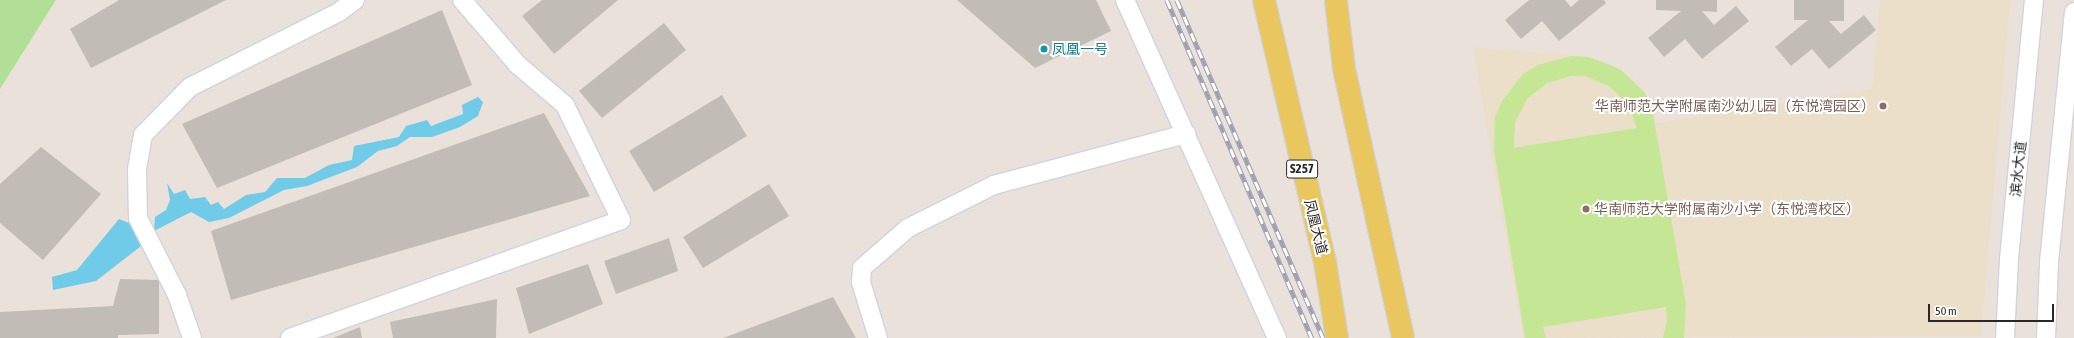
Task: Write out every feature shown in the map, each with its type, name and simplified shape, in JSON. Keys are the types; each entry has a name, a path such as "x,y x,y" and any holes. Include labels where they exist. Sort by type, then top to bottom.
{"main road":[{"name":"凤凰大道","path":"1264,0 1324,262 1337,338"},
{"path":"1326,0 1344,69 1403,338"},
{"path":"1336,0 1344,69"}],"street":[{"path":"192,338 177,295 138,218 137,169 144,135 190,87 338,12 355,0"},
{"path":"290,338 622,220 565,105 518,65 462,0"},
{"path":"1125,0 1277,338"},
{"name":"滨水大道","path":"2005,338 2009,260 2034,0"},
{"path":"2046,338 2049,262 2074,12"},
{"path":"878,338 861,282 862,268 908,228 994,185 1186,134"}],"shaded area":[{"name":"华南师范大学附属南沙小学（东悦湾校区）","path":"1880,0 2010,0 1981,336 1523,338 1473,47 1588,57 1605,61 1634,79 1645,93 1657,123 1872,89"}],"green space":[{"path":"0,0 56,0 0,89"},
{"path":"1571,56 1588,57 1620,69 1645,93 1652,108 1686,304 1684,338 1663,338 1667,320 1666,307 1543,327 1546,338 1525,338 1494,150 1495,117 1502,101 1523,74 1538,65","holes":["1572,76 1585,76 1609,86 1628,104 1637,128 1514,148 1515,122 1527,99 1547,83"]}],"water":[{"path":"478,97 483,102 478,116 460,127 432,137 410,137 397,146 378,151 357,167 307,186 284,190 229,218 209,222 191,212 154,231 155,217 166,210 170,200 167,183 174,194 185,190 190,199 205,197 211,205 218,202 224,209 246,195 265,192 277,178 305,178 329,165 352,160 354,146 399,137 406,126 427,120 431,126 463,114 462,105"},
{"path":"119,219 136,226 145,243 96,281 53,290 52,277 77,270"}],"building":[{"path":"119,0 226,0 91,68 70,29"},
{"path":"542,0 618,0 554,54 522,16"},
{"name":"凤凰一号","path":"957,0 1096,0 1111,31 1035,68"},
{"path":"1529,0 1565,0 1571,7 1579,0 1604,0 1606,3 1559,41 1542,21 1521,39 1505,20"},
{"path":"1656,0 1717,0 1717,12 1702,11 1714,25 1736,6 1749,21 1702,59 1685,39 1664,57 1648,38 1681,11 1656,10"},
{"path":"1794,0 1844,0 1844,21 1829,21 1841,34 1864,15 1876,30 1829,69 1812,49 1791,66 1775,47 1808,20 1794,20"},
{"path":"442,10 472,85 217,188 182,124"},
{"path":"664,23 686,50 602,118 579,91"},
{"path":"722,95 747,136 654,192 629,151"},
{"path":"544,113 590,196 231,300 211,231"},
{"path":"41,147 101,194 43,260 0,223 0,184"},
{"path":"769,184 789,216 703,268 683,237"},
{"path":"669,238 678,271 616,294 604,261"},
{"path":"588,264 603,304 529,334 516,288"},
{"path":"120,279 159,280 159,334 118,335 118,338 0,338 0,312 113,306"},
{"path":"833,297 856,338 723,338"},
{"path":"497,299 496,338 393,338 390,322"},
{"path":"360,327 362,338 333,338"}],"railway":[{"path":"1167,0 1312,338"},
{"path":"1177,0 1323,338"}],"place":[{"name":"凤凰一号","path":"1044,49"},
{"name":"华南师范大学附属南沙幼儿园（东悦湾园区）","path":"1883,106"},
{"name":"华南师范大学附属南沙小学（东悦湾校区）","path":"1586,209"}]}
